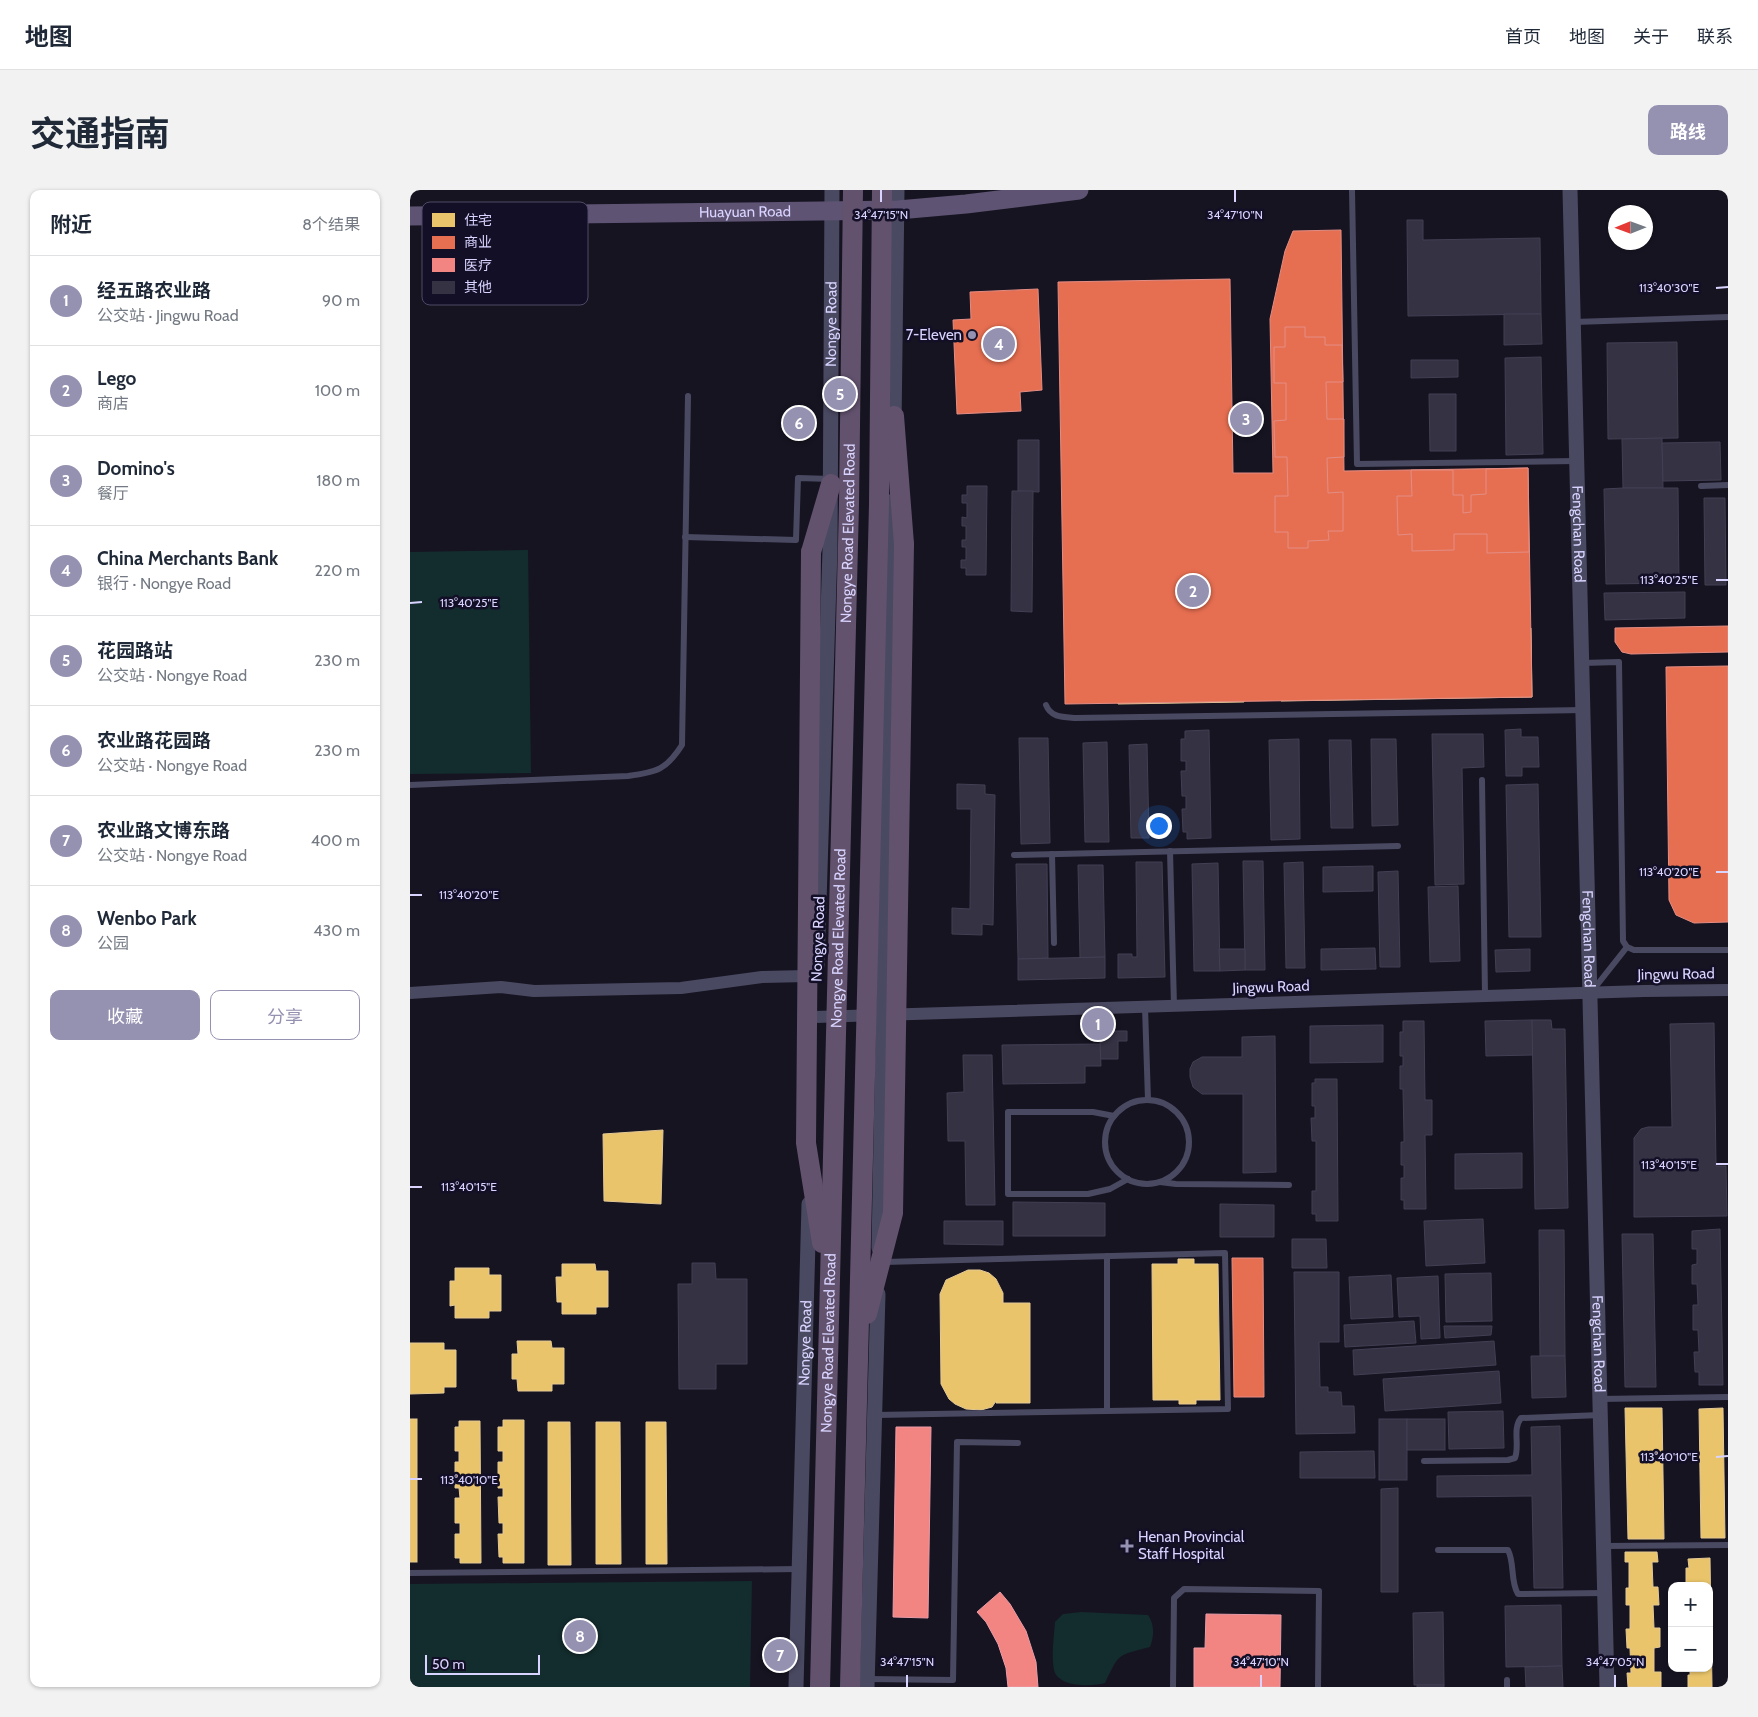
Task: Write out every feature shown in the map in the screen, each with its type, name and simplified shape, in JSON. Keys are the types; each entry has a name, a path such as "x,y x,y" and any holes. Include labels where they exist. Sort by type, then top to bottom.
{"highway":[{"name":"Nongye Road Elevated Road","path":"820,1687 849,504 853,190"},
{"name":"Nongye Road Elevated Road","path":"862,1684 858,1350 879,504 882,190"},
{"path":"858,1350 893,1213 904,544 894,416"},
{"path":"830,1292 806,1144 811,552 831,482"}],"main road":[{"name":"Huayuan Road","path":"588,214 898,210 966,204 1079,190"}],"street":[{"name":"Nongye Road","path":"796,1687 830,559 832,190"},
{"path":"862,1684 875,1415 897,190"},
{"name":"Fengchan Road","path":"1570,190 1607,1687"},
{"path":"410,993 501,987 534,991 681,988 762,977 807,976"},
{"name":"Jingwu Road","path":"815,1018 1728,990"}],"lane":[{"path":"1352,190 1357,464 1577,461"},
{"path":"1573,322 1728,317"},
{"path":"410,785 628,776 642,774 663,767 673,758 682,745 688,396"},
{"path":"685,538 796,540 798,478 831,482"},
{"path":"1700,486 1728,485"},
{"path":"1582,663 1619,662 1623,941 1634,950 1728,950"},
{"path":"1046,705 1048,711 1055,716 1076,718 1583,710"},
{"path":"1482,780 1486,996"},
{"path":"1014,855 1398,846"},
{"path":"1170,851 1174,1006"},
{"path":"1052,854 1054,943"},
{"path":"1590,993 1628,947"},
{"path":"1145,1007 1148,1100"},
{"path":"1159,1182 1173,1174 1184,1162 1188,1152 1187,1130 1183,1120 1176,1112 1161,1102 1148,1100 1133,1102 1125,1106 1114,1116 1107,1128 1105,1148 1113,1166 1128,1180 1148,1184 1159,1182 1176,1184 1289,1185"},
{"path":"1114,1116 1093,1112 1008,1112 1008,1194 1088,1194 1110,1189 1128,1180"},
{"path":"875,1415 1228,1409 1225,1253 878,1262"},
{"path":"1107,1256 1107,1411"},
{"path":"1600,1399 1728,1397"},
{"path":"1424,1461 1508,1460 1515,1458 1517,1452 1516,1423 1521,1418 1601,1415"},
{"path":"862,1684 923,1683 954,1680 958,1442 1018,1443"},
{"path":"1604,1546 1728,1545"},
{"path":"1438,1550 1508,1550 1512,1558 1514,1588 1518,1594 1605,1593"},
{"path":"410,1573 799,1569"},
{"path":"1173,1687 1174,1598 1184,1589 1319,1592 1318,1687"}],"green space":[{"path":"528,550 531,773 410,774 410,552"},
{"path":"752,1581 750,1687 410,1687 410,1584"},
{"path":"1081,1612 1148,1615 1153,1631 1150,1647 1125,1654 1117,1660 1105,1683 1083,1685 1068,1683 1062,1680 1057,1676 1053,1664 1055,1622 1063,1614"}],"building: 住宅":[{"path":"1531,628 1532,697 1281,701 1280,632"},
{"path":"1243,631 1244,702 1118,704 1118,685 1108,686 1107,663 1118,663 1117,633"},
{"path":"663,1130 661,1204 604,1201 603,1134"},
{"path":"1178,1259 1194,1259 1194,1264 1218,1264 1220,1400 1196,1400 1196,1404 1179,1404 1179,1400 1153,1400 1152,1264 1178,1264"},
{"path":"562,1264 595,1264 596,1271 608,1271 608,1307 596,1307 596,1314 562,1314 562,1302 557,1302 556,1277 562,1277"},
{"path":"455,1268 489,1268 489,1275 501,1275 501,1311 489,1311 489,1318 455,1318 455,1305 450,1306 450,1281 455,1281"},
{"path":"968,1270 980,1270 989,1273 996,1279 1003,1293 1003,1303 1030,1303 1030,1403 996,1403 996,1401 992,1407 981,1410 966,1409 949,1399 941,1384 940,1294 946,1280"},
{"path":"517,1341 551,1341 552,1348 564,1348 564,1384 552,1384 552,1391 518,1391 517,1379 512,1379 512,1354 518,1354"},
{"path":"410,1343 444,1343 444,1350 456,1350 456,1387 444,1387 444,1393 410,1394"},
{"path":"1625,1408 1662,1408 1664,1539 1628,1539"},
{"path":"1723,1408 1725,1538 1701,1538 1699,1409"},
{"path":"410,1419 417,1419 417,1562 410,1562"},
{"path":"503,1420 524,1420 524,1563 503,1563 503,1557 499,1557 498,1534 503,1534 503,1523 499,1523 498,1497 503,1497 503,1488 498,1488 498,1462 503,1462 503,1451 498,1451 498,1427 503,1427"},
{"path":"459,1421 480,1421 481,1563 460,1563 460,1558 455,1558 455,1534 460,1534 460,1523 455,1523 455,1498 460,1498 459,1488 455,1488 455,1462 459,1462 459,1451 455,1451 455,1427 459,1427"},
{"path":"548,1422 570,1422 571,1565 548,1565"},
{"path":"596,1422 620,1422 621,1564 596,1564"},
{"path":"646,1422 666,1422 667,1564 646,1564"},
{"path":"1625,1552 1657,1552 1658,1562 1652,1562 1653,1587 1658,1587 1659,1605 1653,1605 1654,1628 1660,1628 1660,1647 1654,1648 1654,1672 1661,1672 1661,1687 1628,1687 1627,1673 1631,1673 1630,1648 1627,1648 1626,1629 1630,1629 1630,1605 1626,1605 1626,1588 1629,1588 1629,1562 1625,1562"},
{"path":"1710,1558 1710,1582 1686,1582 1686,1568 1689,1568 1688,1559"},
{"path":"1690,1672 1712,1672 1712,1687 1688,1687 1688,1675 1690,1675"}],"building: 商业":[{"path":"1341,230 1344,471 1528,468 1532,697 1065,704 1058,282 1230,279 1233,473 1273,473 1270,319 1285,251 1293,231"},
{"path":"1038,289 1042,390 1020,392 1021,411 957,414 953,320 971,319 970,292"},
{"path":"1285,327 1305,327 1305,337 1325,337 1325,345 1342,345 1343,382 1326,382 1327,419 1344,419 1344,457 1327,458 1328,493 1343,492 1343,531 1328,531 1329,540 1308,541 1308,548 1288,548 1288,532 1275,532 1275,496 1288,496 1287,457 1275,457 1274,421 1286,420 1286,383 1274,383 1274,347 1285,347"},
{"path":"1528,468 1529,552 1487,553 1487,534 1454,534 1454,550 1412,551 1412,534 1398,535 1397,496 1412,496 1411,470 1453,470 1453,495 1463,495 1463,513 1471,512 1471,495 1486,494 1486,469"},
{"path":"1728,626 1728,652 1631,654 1622,652 1615,642 1615,628"},
{"path":"1728,666 1728,922 1694,923 1676,915 1669,900 1666,667"},
{"path":"1232,1258 1263,1258 1264,1397 1234,1397"}],"building: 医疗":[{"path":"896,1427 931,1427 928,1618 893,1617"},
{"path":"1000,1592 1010,1604 1026,1631 1036,1662 1038,1687 1008,1687 1006,1668 998,1644 986,1622 977,1612"},
{"path":"1206,1614 1281,1615 1280,1687 1194,1687 1194,1648 1205,1648"}],"building: 其他":[{"path":"1407,220 1423,220 1423,240 1540,238 1541,314 1408,316"},
{"path":"1504,314 1541,314 1542,344 1504,345"},
{"path":"1677,342 1678,438 1608,439 1607,343"},
{"path":"1541,357 1543,454 1506,455 1505,358"},
{"path":"1411,360 1458,360 1458,377 1411,378"},
{"path":"1429,394 1456,394 1456,451 1430,451"},
{"path":"1662,438 1663,488 1623,488 1622,439"},
{"path":"1018,440 1039,440 1039,492 1018,491"},
{"path":"1720,442 1721,480 1663,481 1662,443"},
{"path":"967,486 987,486 986,575 966,575 966,568 961,568 961,560 966,560 966,547 962,547 962,540 966,540 966,526 962,526 962,517 967,518 967,503 962,503 962,495 967,495"},
{"path":"1678,488 1679,583 1606,584 1604,489"},
{"path":"1012,491 1033,491 1032,612 1011,611"},
{"path":"1704,498 1725,498 1726,585 1705,585"},
{"path":"1685,592 1685,618 1605,620 1604,593"},
{"path":"1521,729 1521,737 1538,737 1539,767 1522,767 1522,776 1506,776 1505,730"},
{"path":"1209,730 1211,838 1187,839 1187,832 1183,832 1182,809 1186,809 1186,796 1182,796 1181,771 1186,771 1186,761 1181,761 1181,739 1185,739 1185,731"},
{"path":"1432,734 1483,734 1484,767 1462,768 1464,884 1435,885"},
{"path":"1019,738 1048,738 1050,843 1021,844"},
{"path":"1299,739 1300,839 1271,840 1269,740"},
{"path":"1371,739 1396,739 1398,825 1372,826"},
{"path":"1329,740 1351,740 1353,828 1331,828"},
{"path":"1107,742 1109,842 1085,842 1083,743"},
{"path":"1147,744 1149,838 1131,838 1129,745"},
{"path":"957,784 985,785 985,794 995,795 993,925 982,924 982,935 952,934 952,908 970,909 971,809 957,809"},
{"path":"1538,784 1541,937 1509,937 1506,785"},
{"path":"1243,861 1263,861 1265,970 1245,970"},
{"path":"1136,862 1162,862 1165,977 1118,978 1118,954 1132,954 1132,957 1137,957"},
{"path":"1303,862 1305,968 1286,968 1284,863"},
{"path":"1218,863 1220,971 1194,971 1192,864"},
{"path":"1016,864 1047,864 1048,958 1018,959"},
{"path":"1078,865 1103,865 1105,957 1080,958"},
{"path":"1373,866 1373,891 1323,892 1323,867"},
{"path":"1398,871 1400,967 1380,967 1378,872"},
{"path":"1458,886 1460,961 1430,962 1428,887"},
{"path":"1375,948 1376,969 1321,970 1321,949"},
{"path":"1219,949 1245,949 1245,970 1220,971"},
{"path":"1530,949 1530,971 1496,972 1495,950"},
{"path":"1105,957 1105,978 1018,980 1018,959"},
{"path":"1532,1020 1533,1055 1486,1056 1485,1021"},
{"path":"1532,1020 1551,1020 1552,1029 1565,1029 1568,1208 1535,1209"},
{"path":"1403,1021 1424,1021 1425,1100 1432,1100 1432,1135 1425,1135 1426,1209 1404,1209 1404,1200 1401,1200 1401,1178 1404,1178 1404,1165 1401,1165 1401,1142 1404,1142 1404,1135 1403,1089 1400,1089 1400,1066 1403,1066 1403,1056 1400,1056 1400,1032 1403,1032"},
{"path":"1714,1023 1716,1166 1726,1166 1727,1216 1634,1217 1634,1138 1641,1129 1648,1127 1672,1127 1670,1024"},
{"path":"1383,1025 1383,1062 1310,1063 1310,1026"},
{"path":"1100,1031 1127,1031 1127,1041 1118,1041 1118,1059 1100,1059"},
{"path":"1275,1036 1276,1172 1243,1173 1243,1094 1202,1094 1193,1087 1190,1069 1193,1062 1202,1057 1242,1057 1242,1037"},
{"path":"1100,1044 1101,1066 1085,1066 1085,1083 1003,1084 1002,1045"},
{"path":"963,1055 992,1055 995,1205 966,1205 965,1141 948,1141 947,1093 964,1092"},
{"path":"1315,1079 1337,1079 1338,1221 1316,1221 1316,1214 1312,1214 1312,1191 1316,1191 1316,1141 1312,1141 1311,1118 1315,1118 1315,1106 1312,1106 1312,1083 1315,1083"},
{"path":"1522,1153 1522,1188 1455,1189 1455,1154"},
{"path":"1013,1202 1105,1203 1105,1236 1013,1236"},
{"path":"1220,1204 1274,1205 1274,1237 1220,1237"},
{"path":"1483,1219 1485,1263 1426,1266 1424,1221"},
{"path":"944,1221 1003,1221 1003,1245 944,1244"},
{"path":"1720,1229 1723,1385 1699,1385 1699,1372 1695,1372 1694,1352 1699,1352 1698,1330 1693,1330 1693,1305 1698,1305 1697,1284 1692,1284 1692,1265 1697,1264 1697,1249 1692,1249 1692,1231"},
{"path":"1539,1230 1564,1230 1565,1356 1540,1356"},
{"path":"1622,1234 1653,1234 1656,1387 1625,1387"},
{"path":"1292,1239 1326,1239 1327,1268 1292,1268"},
{"path":"692,1263 715,1263 716,1279 747,1279 747,1364 716,1364 716,1389 679,1389 678,1284 692,1284"},
{"path":"1294,1272 1339,1272 1339,1342 1319,1342 1320,1387 1328,1387 1328,1392 1341,1392 1342,1406 1354,1406 1355,1433 1296,1434"},
{"path":"1491,1273 1492,1321 1446,1322 1445,1274"},
{"path":"1391,1275 1393,1317 1351,1319 1349,1277"},
{"path":"1438,1276 1440,1338 1421,1339 1420,1316 1399,1317 1397,1278"},
{"path":"1414,1321 1416,1343 1345,1347 1344,1325"},
{"path":"1444,1326 1492,1326 1491,1335 1445,1338"},
{"path":"1494,1341 1496,1365 1354,1375 1353,1350"},
{"path":"1531,1356 1565,1356 1566,1397 1532,1398"},
{"path":"1499,1371 1501,1403 1385,1411 1383,1379"},
{"path":"1503,1411 1504,1448 1449,1449 1448,1412"},
{"path":"1379,1419 1407,1419 1407,1480 1379,1480"},
{"path":"1407,1419 1445,1419 1445,1450 1407,1450"},
{"path":"1560,1426 1563,1588 1534,1588 1532,1496 1437,1497 1437,1476 1532,1475 1531,1427"},
{"path":"1374,1451 1375,1478 1300,1478 1300,1452"},
{"path":"1398,1488 1398,1592 1381,1592 1381,1489"},
{"path":"1561,1605 1562,1666 1506,1667 1505,1606"},
{"path":"1443,1612 1444,1685 1414,1685 1413,1613"},
{"path":"1562,1666 1563,1687 1526,1687 1525,1667"},
{"path":"1417,1685 1444,1685 1444,1687 1417,1687"}],"place":[{"name":"7-Eleven","path":"972,335"},
{"name":"China Merchants Bank","path":"999,344"},
{"name":"花园路站","path":"840,394"},
{"name":"Domino's","path":"1246,419"},
{"name":"农业路花园路","path":"799,423"},
{"name":"Lego","path":"1193,591"},
{"name":"经五路农业路","path":"1098,1024"},
{"name":"Henan Provincial Staff Hospital","path":"1127,1546"},
{"name":"Wenbo Park","path":"580,1636"},
{"name":"农业路文博东路","path":"780,1655"}]}
